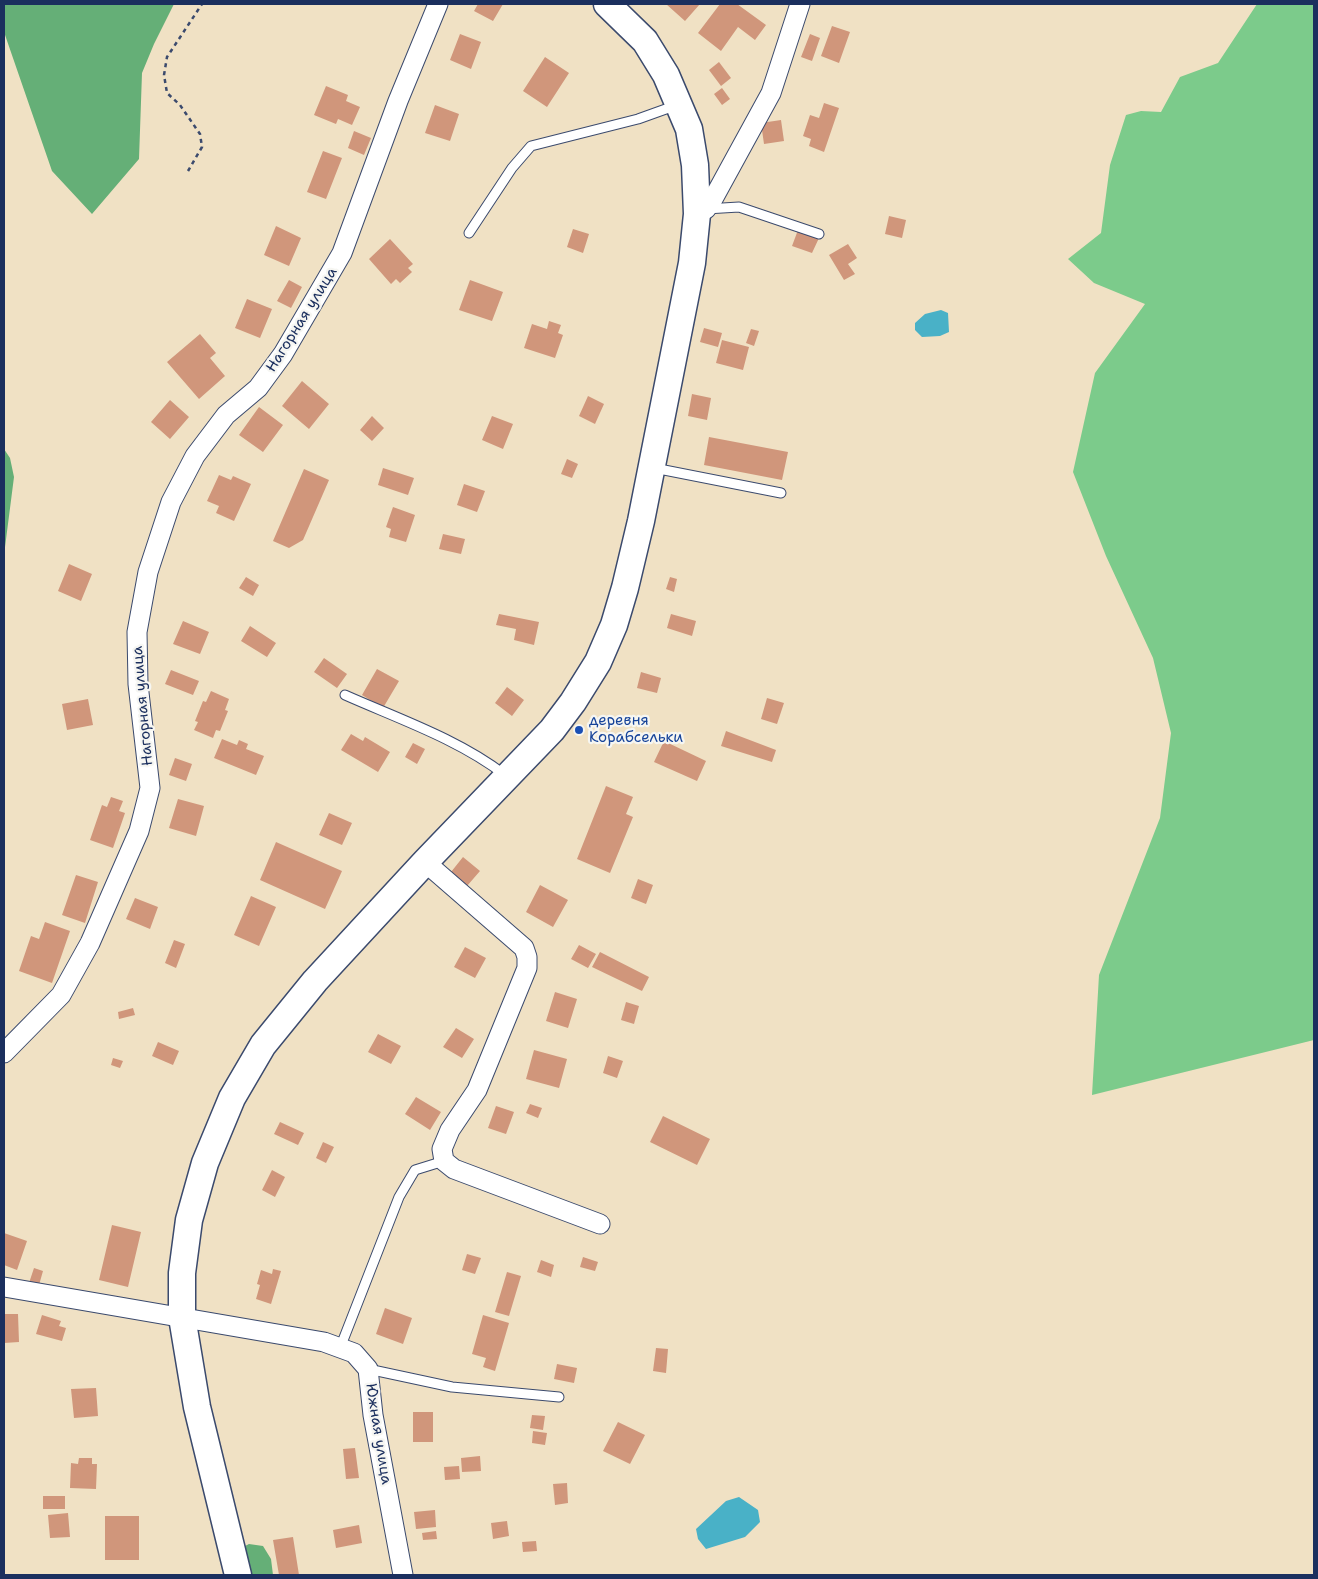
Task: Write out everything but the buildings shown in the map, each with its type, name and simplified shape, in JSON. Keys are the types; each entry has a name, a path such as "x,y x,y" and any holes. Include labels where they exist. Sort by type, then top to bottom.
{"main road":[{"path":"238,1575 197,1408 182,1317 182,1273 189,1220 205,1163 232,1098 263,1045 315,980 552,730 582,689 598,662 614,625 625,588 652,467 702,212 689,129 680,104 646,41 607,4"}],"street":[{"name":"Нагорная улица","path":"4,1053 61,995 90,943 139,831 150,788 138,684 137,632 148,572 171,502 195,456 226,414 258,388 283,354 342,253 398,101 438,4"},
{"path":"702,212 713,200 771,93 800,4"},
{"path":"425,862 524,948 527,957 527,968 477,1090 450,1130 442,1149 444,1161 454,1169 600,1224"},
{"name":"Южная улица","path":"4,1288 324,1342 354,1353 368,1369 372,1416 403,1575"}],"lane":[{"path":"469,233 512,168 531,146 638,119 680,104"},
{"path":"702,212 739,207 819,234"},
{"path":"652,467 781,494"},
{"path":"345,694 438,736 488,762 507,777"},
{"path":"340,1348 399,1197 415,1170 444,1161"},
{"path":"368,1369 452,1386 560,1397"}],"path":[{"path":"188,172 202,147 200,134 180,105 167,93 164,75 167,56 202,4"}],"green space":[{"path":"4,4 174,4 142,73 139,159 92,214 52,171 4,32"},
{"path":"1257,4 1314,4 1314,1040 1092,1095 1099,975 1160,818 1171,733 1153,658 1106,556 1073,472 1095,373 1145,304 1094,283 1068,259 1101,233 1110,165 1126,115 1141,111 1161,112 1180,77 1218,63"},
{"path":"4,449 10,458 14,477 4,555"},
{"path":"249,1544 263,1546 271,1559 273,1575 250,1575 243,1547"}],"water":[{"path":"941,310 948,313 949,332 940,336 922,337 915,330 915,323 925,314"},
{"path":"739,1497 758,1510 760,1522 745,1537 706,1549 698,1539 696,1529 726,1501"}],"place":[{"name":"деревня Корабсельки","path":"579,730"}]}
